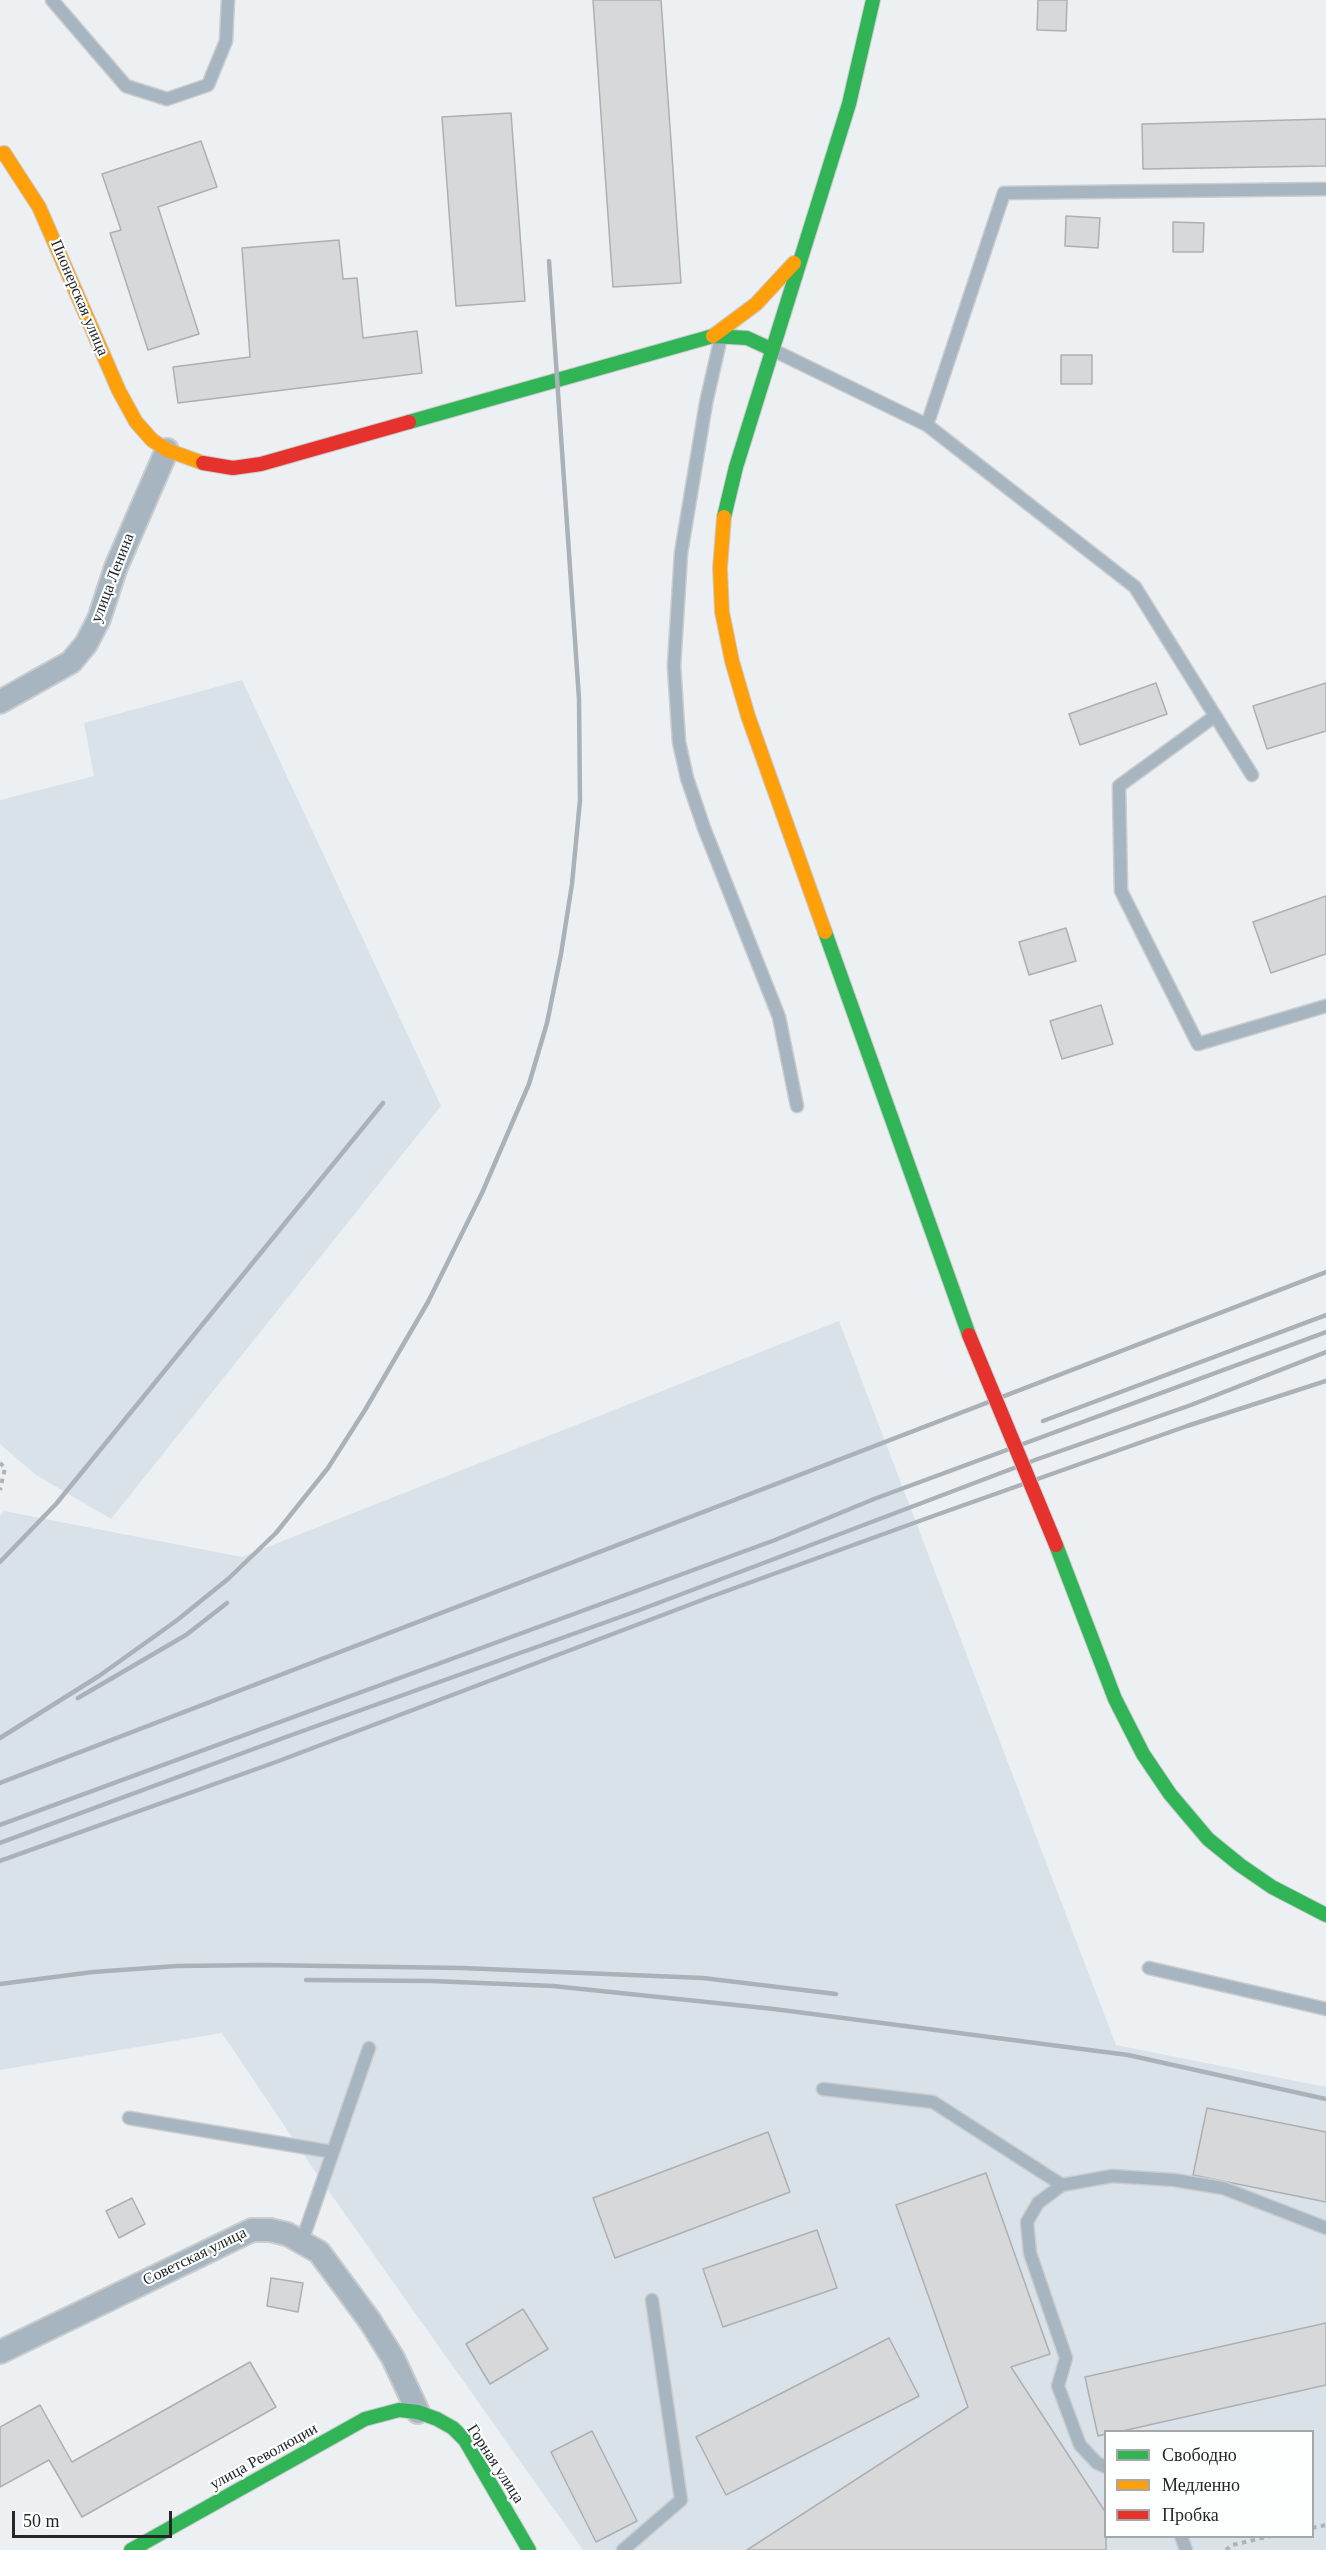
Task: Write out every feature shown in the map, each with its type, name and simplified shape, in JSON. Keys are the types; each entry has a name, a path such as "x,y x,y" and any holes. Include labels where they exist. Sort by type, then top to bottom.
{"street":[{"path":"873,0 849,104 771,349 736,467 724,519 720,568 722,612 732,661 748,716 969,1335 1056,1545 1115,1699 1143,1754 1170,1794 1208,1839 1272,1887 1326,1915"},
{"name":"Пионерская улица","path":"1,148 39,207 136,422 152,440 167,450 212,466 233,468 261,464 717,336"},
{"path":"717,336 756,304 801,255"},
{"path":"717,336 747,338 771,349"},
{"name":"улица Ленина","path":"0,702 71,662 86,644 99,620 116,567 167,450"},
{"name":"Советская улица","path":"0,2352 252,2230 270,2230 302,2241 319,2252 370,2321 393,2358 418,2412"},
{"name":"улица Революции","path":"131,2550 365,2419 399,2410 418,2412"},
{"name":"Горная улица","path":"418,2412 453,2428 465,2440 529,2550"}],"lane":[{"path":"52,0 126,86 167,99 208,85 226,41 228,0"},
{"path":"927,425 1004,193 1326,189"},
{"path":"717,336 681,553 674,666 677,730 687,778 697,808 779,1017 797,1106"},
{"path":"771,349 927,425 1135,587 1252,775"},
{"path":"1215,716 1119,786 1121,891 1198,1044 1326,1006"},
{"path":"1149,1968 1326,2009"},
{"path":"302,2241 369,2048"},
{"path":"823,2089 933,2102 1062,2185"},
{"path":"129,2118 333,2152"},
{"path":"1104,2467 1097,2463 1080,2445 1058,2386 1066,2358 1030,2253 1027,2222 1038,2203 1062,2185 1112,2176 1174,2180 1223,2188 1326,2228"},
{"path":"623,2550 681,2500 652,2300"}],"path":[{"path":"0,1463 5,1468 0,1490"},
{"path":"1226,2550 1233,2545 1263,2538"}],"shaded area":[{"path":"242,680 441,1106 111,1519 36,1475 0,1444 0,800 94,776 84,723"},
{"path":"839,1321 1116,2045 1326,2087 1326,2550 583,2550 318,2176 222,2033 0,2070 0,1516 4,1511 242,1557"}],"building":[{"path":"593,0 661,0 681,283 613,287"},
{"path":"1038,0 1067,0 1066,31 1037,30"},
{"path":"511,113 525,301 456,306 442,117"},
{"path":"1326,119 1326,166 1143,169 1142,124"},
{"path":"201,141 217,187 158,207 199,334 148,350 110,233 121,230 102,174"},
{"path":"1066,216 1100,218 1098,248 1065,246"},
{"path":"1173,222 1204,223 1203,252 1173,252"},
{"path":"339,240 343,279 357,278 363,338 417,331 422,373 178,403 173,367 250,357 242,248"},
{"path":"1061,355 1092,355 1092,384 1061,384"},
{"path":"1156,683 1167,714 1080,745 1069,714"},
{"path":"1326,683 1326,731 1267,749 1253,706"},
{"path":"1326,896 1326,954 1271,973 1253,922"},
{"path":"1066,928 1076,961 1029,975 1019,942"},
{"path":"1101,1005 1113,1044 1062,1059 1050,1021"},
{"path":"1207,2108 1326,2132 1326,2202 1193,2175"},
{"path":"768,2132 790,2192 615,2258 593,2198"},
{"path":"986,2173 1050,2354 1011,2367 1104,2510 1106,2550 747,2550 968,2407 896,2205"},
{"path":"132,2198 145,2224 119,2238 106,2211"},
{"path":"817,2230 837,2288 723,2327 703,2269"},
{"path":"271,2278 303,2283 298,2312 267,2306"},
{"path":"523,2309 548,2349 490,2384 466,2344"},
{"path":"1326,2323 1326,2385 1127,2430 1104,2430 1104,2434 1098,2436 1085,2377"},
{"path":"889,2338 919,2396 726,2495 696,2437"},
{"path":"250,2362 276,2407 82,2517 49,2460 0,2487 0,2427 40,2405 72,2462"},
{"path":"592,2431 637,2521 596,2542 551,2452"}],"railway":[{"path":"0,1738 99,1676 176,1621 228,1579 276,1533 328,1468 428,1302 482,1193 529,1084 547,1023 561,954 572,884 580,800 579,699 549,261"},
{"path":"0,1562 56,1504 383,1103"},
{"path":"0,1783 1326,1272"},
{"path":"1043,1421 1326,1315"},
{"path":"0,1825 775,1540 874,1499 1326,1332"},
{"path":"0,1843 637,1611 1035,1460 1191,1405 1326,1352"},
{"path":"0,1861 276,1762 710,1597 936,1515 1187,1426 1326,1381"},
{"path":"78,1698 186,1635 227,1603"},
{"path":"0,1984 93,1972 177,1966 261,1965 462,1968 703,1978 836,1994"},
{"path":"306,1980 432,1981 553,1986 774,2009 1128,2055 1326,2099"}],"traffic: fast":[{"path":"724,517 736,467 849,104 873,0"},
{"path":"409,422 713,336 747,338 771,349"},
{"path":"825,932 969,1335"},
{"path":"1056,1545 1115,1699 1143,1754 1170,1794 1208,1839 1240,1865 1272,1887 1326,1915"},
{"path":"131,2550 365,2419 399,2410 418,2412 437,2419 453,2428 465,2440 529,2550"}],"traffic: slow":[{"path":"0,154 4,153 39,207 119,391 136,422 152,440 167,450 203,463"},
{"path":"713,336 756,304 794,263"},
{"path":"724,517 720,568 722,612 732,661 748,716 825,932"}],"traffic: jam":[{"path":"203,463 233,468 261,464 409,422"},
{"path":"969,1335 1056,1545"}]}
